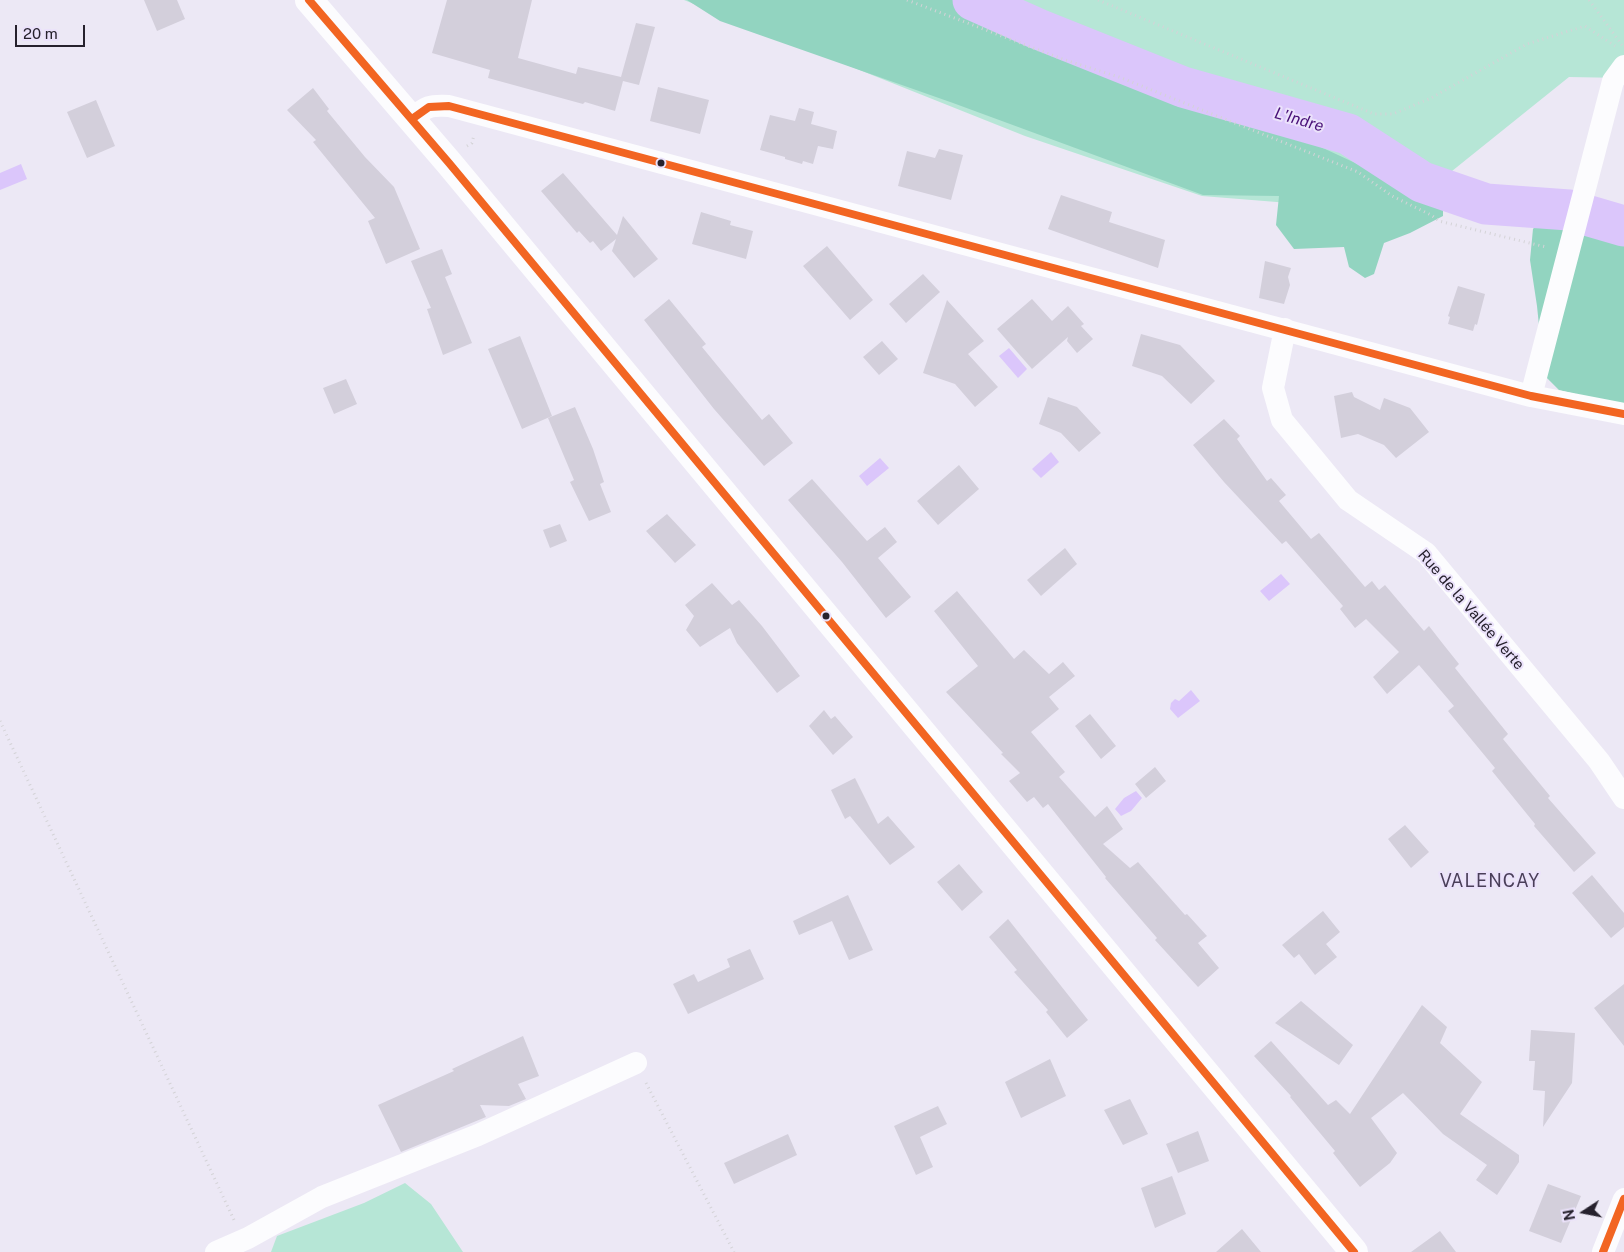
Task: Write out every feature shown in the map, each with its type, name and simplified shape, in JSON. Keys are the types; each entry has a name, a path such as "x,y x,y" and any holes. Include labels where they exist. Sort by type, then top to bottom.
{"street":[{"path":"309,0 412,119 1354,1252"},
{"path":"1531,396 1613,81 1624,66"},
{"path":"412,119 421,110 429,106 449,106 1531,396 1604,408 1624,414"},
{"name":"Rue de la Vallée Verte","path":"1285,329 1273,388 1282,420 1348,500 1426,553 1599,760 1624,798"},
{"path":"216,1252 243,1240 322,1197 478,1135 636,1063"},
{"path":"1603,1252 1624,1199"}],"path":[{"path":"907,0 1065,60 1119,77 1358,172 1392,196 1431,215 1439,221 1568,252"},
{"path":"1098,0 1374,114 1393,114 1423,101 1527,44 1585,26 1624,52"},
{"path":"1589,0 1624,47"},
{"path":"464,149 472,143 475,130"},
{"path":"0,721 243,1240"},
{"path":"636,1063 734,1252"}],"green space":[{"path":"684,0 1624,0 1624,78 1569,77 1401,212 1202,196 1025,136"},
{"path":"687,0 962,0 1087,56 1310,142 1379,174 1443,196 1443,216 1410,233 1384,243 1374,274 1365,278 1349,267 1344,247 1294,249 1276,225 1279,196 1203,195 953,103 720,21"},
{"path":"1547,213 1624,234 1624,406 1559,390 1544,375 1530,260 1533,229"},
{"path":"405,1183 431,1204 463,1252 271,1252 277,1236 364,1203"}],"shaded area":[{"path":"21,164 27,179 0,190 0,173"},
{"path":"1009,348 1027,369 1018,378 999,356"},
{"path":"1051,452 1059,462 1041,478 1032,469"},
{"path":"880,458 889,468 867,486 859,476"},
{"path":"1281,574 1290,584 1269,601 1260,591"},
{"path":"1191,690 1200,701 1178,718 1170,709 1171,703 1175,699 1179,701"},
{"path":"1136,791 1142,798 1131,811 1121,816 1115,809 1124,798"}],"building":[{"path":"144,0 177,0 185,19 157,31"},
{"path":"447,0 532,0 518,58 576,74 578,67 621,77 636,23 655,27 639,85 623,81 615,111 488,78 490,70 432,53"},
{"path":"658,87 709,100 700,134 650,121"},
{"path":"313,88 329,109 327,111 365,157 394,187 420,249 386,264 368,221 375,218 313,142 316,140 287,110"},
{"path":"96,100 115,146 87,158 67,112"},
{"path":"799,108 814,112 811,124 837,131 833,149 818,146 813,164 803,161 802,164 760,150 770,115 795,121"},
{"path":"939,149 963,155 951,200 898,186 907,151 935,158"},
{"path":"563,173 617,235 623,216 658,259 634,278 612,251 616,239 601,251 593,241 590,243 579,231 577,233 541,191"},
{"path":"1061,195 1112,212 1109,222 1165,240 1158,268 1048,229"},
{"path":"701,212 731,221 730,225 753,231 746,259 692,244"},
{"path":"827,246 873,300 850,320 803,266"},
{"path":"442,249 452,274 445,277 472,343 443,355 427,309 431,308 411,261"},
{"path":"1265,261 1291,268 1288,277 1290,285 1284,304 1259,298"},
{"path":"923,274 940,292 906,323 889,304"},
{"path":"1458,286 1485,294 1477,325 1475,324 1473,331 1448,324 1450,317 1448,316"},
{"path":"669,299 706,344 702,347 762,420 769,414 793,443 764,466 714,409 644,320"},
{"path":"1032,299 1052,321 1068,306 1084,324 1081,326 1093,339 1077,353 1067,341 1068,337 1032,369 997,329"},
{"path":"947,300 984,341 968,354 998,387 975,407 955,384 923,373"},
{"path":"1141,334 1180,345 1215,381 1191,404 1162,376 1132,366"},
{"path":"520,336 552,416 522,429 488,349"},
{"path":"882,341 898,359 879,375 863,357"},
{"path":"346,379 357,404 334,414 323,388"},
{"path":"1352,392 1354,397 1380,410 1384,398 1410,408 1429,432 1396,458 1384,445 1358,434 1341,438 1334,396"},
{"path":"1048,397 1077,407 1101,433 1079,452 1061,433 1039,424"},
{"path":"575,407 593,449 604,482 600,484 611,512 589,521 570,482 574,480 548,418"},
{"path":"1224,419 1240,436 1237,439 1267,481 1271,478 1286,495 1279,501 1311,539 1319,533 1365,587 1372,581 1379,590 1385,585 1424,631 1429,626 1459,664 1455,668 1508,734 1503,739 1550,796 1548,798 1596,853 1574,872 1534,826 1535,824 1492,771 1495,768 1448,711 1454,706 1419,665 1387,694 1373,677 1399,652 1366,619 1355,628 1340,609 1343,606 1286,541 1282,544 1224,482 1193,445"},
{"path":"959,465 979,489 938,525 917,501"},
{"path":"812,479 867,541 885,527 897,542 878,558 911,597 886,618 842,562 788,500"},
{"path":"667,514 696,545 675,563 646,531"},
{"path":"560,524 567,541 550,548 543,530"},
{"path":"1065,548 1077,564 1041,596 1027,580"},
{"path":"712,583 732,605 739,600 762,626 800,676 777,693 737,643 730,628 700,647 686,630 694,616 685,605"},
{"path":"957,591 1014,659 1024,650 1049,674 1063,662 1075,676 1049,697 1059,709 1031,732 1065,772 1059,777 1095,817 1107,806 1123,829 1103,844 1130,868 1138,862 1185,915 1187,914 1207,936 1198,943 1219,968 1198,987 1155,940 1157,938 1105,878 1048,804 1043,808 1034,797 1027,802 1009,781 1020,773 946,692 978,666 934,611"},
{"path":"824,710 831,719 835,716 853,737 833,755 809,726"},
{"path":"1090,714 1116,746 1101,759 1075,726"},
{"path":"1155,767 1166,781 1146,798 1135,784"},
{"path":"855,778 878,824 888,816 915,847 890,865 850,816 845,819 831,790"},
{"path":"1405,825 1429,852 1411,868 1388,839"},
{"path":"959,864 983,892 962,911 937,882"},
{"path":"1592,875 1624,913 1624,927 1611,938 1572,893"},
{"path":"848,895 873,950 849,960 832,921 799,935 793,921"},
{"path":"1323,911 1340,932 1326,944 1337,957 1315,975 1299,954 1294,958 1282,945"},
{"path":"1008,919 1088,1020 1067,1038 1046,1012 1048,1010 1014,972 1017,970 989,937"},
{"path":"750,949 764,979 688,1014 673,984 694,974 698,982 730,967 727,959"},
{"path":"1624,984 1624,1046 1594,1008"},
{"path":"1301,1001 1353,1045 1339,1065 1275,1023"},
{"path":"1422,1005 1447,1027 1440,1043 1482,1082 1460,1114 1519,1155 1519,1162 1497,1195 1476,1180 1487,1165 1443,1134 1403,1093 1371,1118 1397,1153 1390,1163 1360,1187 1333,1153 1335,1151 1291,1096 1254,1056 1271,1041 1328,1105 1336,1100 1350,1114"},
{"path":"1531,1030 1575,1033 1572,1083 1543,1127 1545,1091 1533,1090 1535,1061 1529,1061"},
{"path":"523,1036 539,1076 518,1084 526,1099 509,1106 480,1105 486,1117 401,1152 378,1105 454,1071 452,1069"},
{"path":"1050,1059 1066,1096 1021,1118 1005,1082"},
{"path":"1130,1099 1148,1134 1123,1145 1104,1110"},
{"path":"938,1106 947,1124 920,1137 933,1167 916,1175 894,1126"},
{"path":"1198,1131 1209,1161 1178,1173 1166,1144"},
{"path":"788,1134 797,1155 734,1184 724,1163"},
{"path":"1172,1176 1186,1214 1155,1228 1141,1188"},
{"path":"1548,1184 1581,1196 1561,1243 1529,1231"},
{"path":"1242,1229 1261,1252 1216,1252"},
{"path":"1440,1231 1456,1252 1411,1252"}],"waterway":[{"name":"L'Indre","path":"973,0 1038,29 1183,87 1348,134 1422,182 1486,204 1569,210 1624,226"}],"transit line":[{"path":"309,0 449,163 1354,1252"},
{"path":"412,119 429,107 449,106 1531,396 1624,414"},
{"path":"1603,1252 1624,1199"}],"district":[{"name":"VALENCAY","path":"1490,881"}]}
